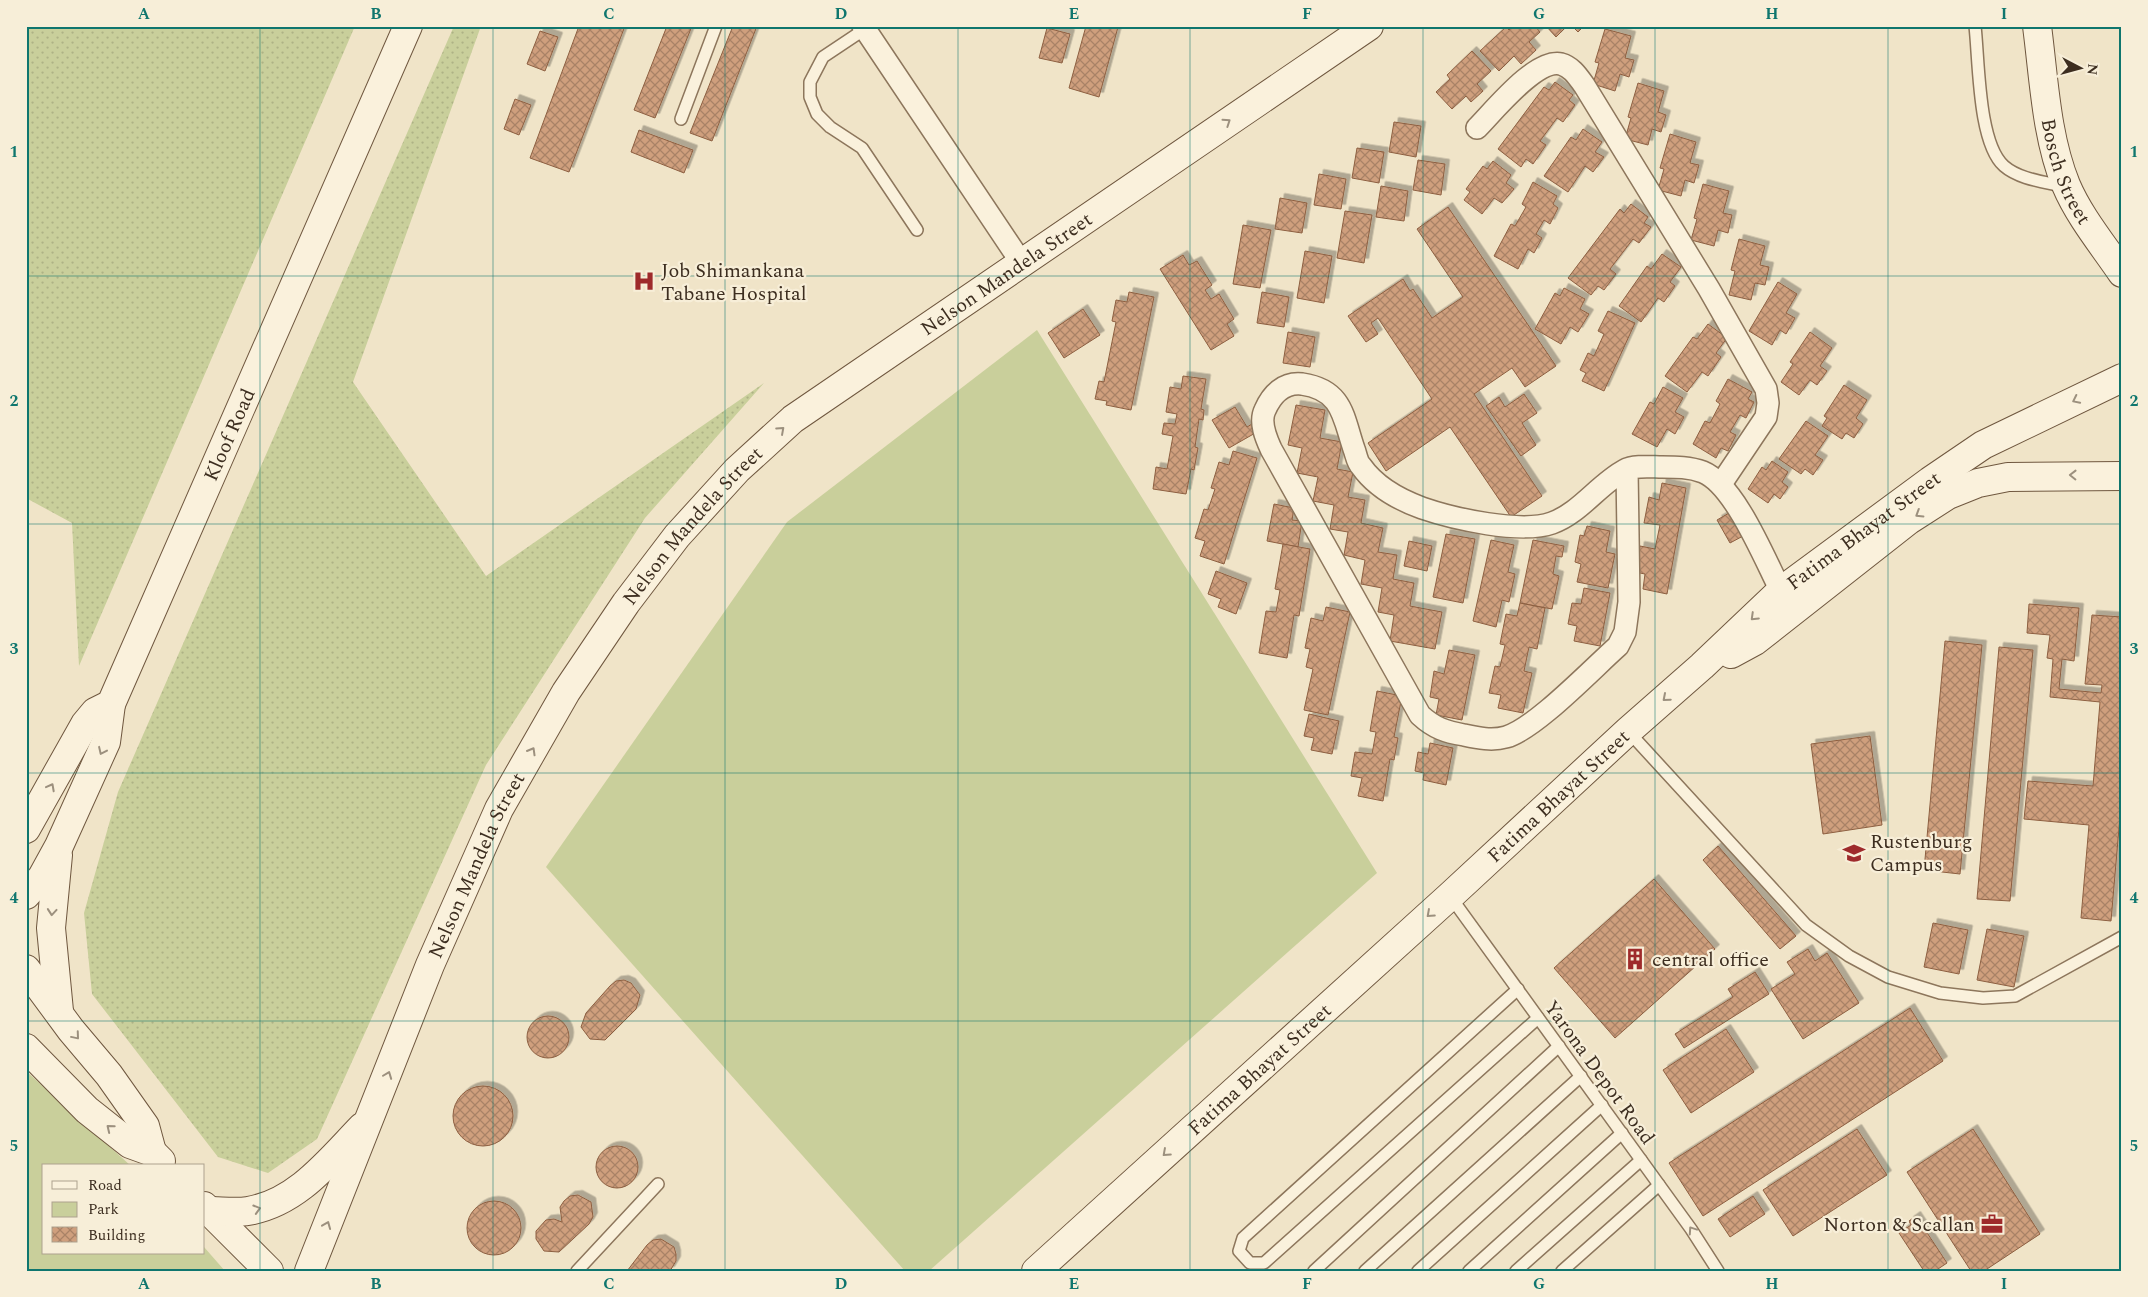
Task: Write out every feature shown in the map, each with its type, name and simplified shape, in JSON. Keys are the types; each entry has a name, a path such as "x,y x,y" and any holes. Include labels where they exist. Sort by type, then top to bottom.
{"main road":[{"name":"Kloof Road","path":"111,704 408,26"},
{"name":"Nelson Mandela Street","path":"309,1271 430,966 499,809 566,692 626,603 671,543 736,470 793,419 1368,26"},
{"name":"Bosch Street","path":"2037,26 2053,139 2067,188 2122,273"},
{"name":"Fatima Bhayat Street","path":"1036,1271 1450,896 1628,731 1702,666 1780,591 1983,445 2122,378"},
{"path":"1702,666 1736,652 1755,641 1909,520 1948,496 1978,483 2008,476 2122,476"},
{"path":"26,895 42,877 60,846 106,742 110,726 111,704 95,712 85,724 29,820"},
{"path":"59,1014 51,928 60,846"},
{"path":"26,969 59,1014 109,1075 145,1126 159,1159"},
{"path":"26,1048 87,1110 130,1144 159,1159"},
{"path":"206,1208 247,1212 274,1203 303,1187 370,1119"},
{"path":"206,1208 269,1271"}],"street":[{"path":"864,28 1021,262"},
{"path":"1476,128 1538,68 1550,63 1562,64 1572,70 1584,85 1709,290 1766,389 1768,403 1766,417 1721,484"},
{"path":"1627,468 1629,602 1625,632 1618,646 1523,730 1495,740 1474,737 1450,733 1432,726 1420,715 1271,449 1264,433 1263,412 1273,395 1282,387 1296,384 1326,391 1340,406 1360,465 1386,490 1423,508 1515,528 1537,527 1554,522 1627,468 1684,468 1705,473 1721,484 1733,499 1780,591"}],"lane":[{"path":"681,119 716,26"},
{"path":"1975,26 1984,119 1994,153 2004,166 2019,174 2067,188"},
{"path":"864,28 823,57 810,82 810,97 817,114 830,127 862,148 917,230"},
{"path":"1628,731 1806,925 1849,956 1888,977 1940,993 1983,998 2015,996 2122,937"},
{"name":"Yarona Depot Road","path":"1450,896 1660,1185 1718,1271"},
{"path":"1518,989 1243,1238 1239,1250 1250,1262 1264,1263 1538,1018"},
{"path":"1314,1271 1559,1046"},
{"path":"1365,1271 1581,1076"},
{"path":"1418,1271 1602,1105"},
{"path":"1469,1271 1622,1133"},
{"path":"1516,1271 1641,1160"},
{"path":"577,1271 658,1184"},
{"path":"1562,1271 1660,1185"}],"green space":[{"path":"26,26 355,26 79,666 72,523 26,498"},
{"path":"454,26 481,26 353,382 486,576 764,383 645,518 486,765 317,1139 268,1173 218,1157 92,994 84,913 118,792"},
{"path":"1037,330 1377,873 929,1271 905,1271 546,867 787,522"},
{"path":"26,1071 129,1164 42,1164 42,1254 205,1254 205,1248 225,1271 26,1271"}],"building":[{"path":"579,26 625,26 569,172 530,158"},
{"path":"667,26 692,26 655,118 634,110"},
{"path":"733,26 757,26 712,141 690,133"},
{"path":"1086,26 1118,27 1099,97 1069,88"},
{"path":"1513,26 1535,26 1540,32 1529,42 1536,50 1521,64 1514,56 1499,71 1480,51 1506,27 1509,30"},
{"path":"1546,26 1567,26 1556,37"},
{"path":"1572,26 1584,26 1578,32"},
{"path":"1047,28 1070,34 1062,63 1039,58"},
{"path":"1605,29 1631,36 1625,58 1634,60 1629,77 1620,74 1615,91 1593,84 1599,63 1595,62"},
{"path":"540,31 558,37 545,71 527,64"},
{"path":"1472,51 1491,71 1477,84 1483,91 1471,102 1466,96 1452,109 1436,92 1450,79 1447,75"},
{"path":"1555,82 1573,95 1569,100 1575,105 1563,122 1557,118 1540,141 1546,145 1533,164 1526,159 1521,167 1498,149 1544,87 1549,90"},
{"path":"1638,83 1664,91 1658,112 1666,115 1661,132 1652,129 1648,145 1625,139 1631,118 1628,117"},
{"path":"515,99 531,105 519,135 504,129"},
{"path":"1394,122 1421,126 1416,157 1389,152"},
{"path":"1583,129 1602,142 1595,152 1604,157 1593,172 1585,166 1568,192 1544,176 1571,137 1576,140"},
{"path":"639,130 693,150 684,173 631,152"},
{"path":"1670,134 1696,142 1690,163 1699,165 1694,183 1685,180 1681,196 1658,190 1664,169 1660,168"},
{"path":"1357,148 1384,152 1379,183 1352,178"},
{"path":"1418,160 1445,164 1441,195 1413,190"},
{"path":"1493,161 1511,175 1506,183 1514,189 1502,203 1494,198 1482,214 1464,200 1470,192 1466,189 1483,166 1487,169"},
{"path":"1319,174 1346,179 1341,209 1314,205"},
{"path":"1533,182 1557,196 1553,204 1558,208 1550,224 1544,220 1536,234 1542,238 1534,253 1528,249 1518,269 1494,256 1511,224 1515,226 1526,207 1522,204"},
{"path":"1703,184 1729,191 1723,213 1732,215 1728,233 1718,230 1714,246 1691,240 1697,219 1694,218"},
{"path":"1381,186 1408,191 1404,221 1376,217"},
{"path":"1280,198 1307,203 1302,233 1275,229"},
{"path":"1631,204 1648,217 1644,223 1651,227 1639,243 1633,239 1610,269 1616,274 1604,290 1598,286 1591,295 1568,278 1620,209 1624,213"},
{"path":"1448,207 1556,366 1525,387 1512,368 1474,394 1542,496 1511,517 1450,427 1386,471 1368,443 1432,399 1378,318 1371,323 1378,334 1366,342 1348,316 1403,279 1410,291 1413,289 1432,318 1463,297 1417,229"},
{"path":"1345,211 1372,215 1364,263 1337,258"},
{"path":"1243,225 1271,230 1260,288 1233,284"},
{"path":"1739,239 1765,246 1760,265 1769,267 1765,285 1755,283 1751,300 1729,295 1735,271 1731,270"},
{"path":"1305,251 1332,256 1324,303 1297,298"},
{"path":"1662,254 1681,267 1670,282 1675,286 1664,302 1658,298 1641,322 1619,306 1647,266 1651,269"},
{"path":"1183,255 1189,265 1197,261 1212,285 1205,290 1211,299 1219,294 1234,319 1227,324 1234,336 1211,350 1160,269"},
{"path":"1778,282 1797,294 1786,313 1795,318 1786,334 1780,330 1772,345 1749,331"},
{"path":"1564,288 1585,299 1580,309 1589,314 1578,332 1570,327 1561,344 1535,329 1555,293 1560,296"},
{"path":"1129,292 1154,297 1131,410 1106,405 1107,401 1095,399 1099,381 1104,382 1116,322 1112,321 1116,300 1127,302"},
{"path":"1262,292 1289,297 1284,327 1257,323"},
{"path":"1083,309 1100,335 1064,358 1048,333"},
{"path":"1608,311 1635,323 1604,391 1582,381 1586,373 1580,370 1588,353 1594,356 1604,334 1598,331"},
{"path":"1708,324 1727,338 1716,353 1721,357 1708,376 1702,372 1687,392 1665,376 1693,337 1697,339"},
{"path":"1288,332 1315,337 1310,367 1283,363"},
{"path":"1810,332 1832,348 1820,366 1827,371 1817,385 1810,380 1799,395 1781,382 1793,364 1790,362"},
{"path":"1183,376 1206,379 1201,409 1204,410 1203,420 1199,419 1195,447 1198,448 1194,470 1191,469 1186,494 1153,489 1156,467 1167,469 1173,436 1162,434 1164,423 1175,424 1177,414 1166,412 1170,387 1181,389"},
{"path":"1728,379 1752,392 1748,399 1754,402 1746,418 1740,415 1730,432 1736,435 1728,451 1721,448 1716,458 1693,444 1705,421 1710,423 1720,404 1716,401"},
{"path":"1844,385 1867,400 1856,418 1863,424 1854,438 1846,433 1842,439 1822,426 1827,418 1824,416"},
{"path":"1663,387 1683,398 1675,412 1684,417 1675,434 1667,429 1657,447 1632,434 1650,402 1654,404"},
{"path":"1524,394 1537,413 1522,423 1536,445 1521,456 1486,406 1499,397 1505,407"},
{"path":"1296,405 1325,410 1320,438 1342,442 1337,469 1353,472 1348,497 1365,500 1361,523 1383,528 1378,552 1397,555 1393,579 1414,583 1410,606 1442,612 1435,649 1390,641 1394,615 1378,612 1382,588 1361,584 1365,560 1344,555 1348,532 1330,529 1334,505 1313,501 1318,477 1297,473 1302,448 1288,445"},
{"path":"1235,407 1247,427 1252,424 1257,432 1229,448 1212,420"},
{"path":"1806,421 1828,436 1815,455 1823,460 1813,475 1805,469 1801,474 1779,459"},
{"path":"1233,451 1257,458 1224,564 1200,556 1205,541 1195,538 1204,509 1208,510 1215,489 1211,488 1219,462 1229,465"},
{"path":"1772,461 1788,472 1782,482 1788,487 1780,499 1774,494 1768,503 1748,489 1762,467 1766,470"},
{"path":"1662,483 1686,488 1667,594 1643,589 1645,574 1635,572 1640,546 1655,549 1660,525 1644,523 1649,497 1659,500"},
{"path":"1274,504 1294,508 1292,520 1302,521 1298,547 1267,541"},
{"path":"1729,513 1743,536 1730,543 1717,520"},
{"path":"1587,526 1610,531 1606,552 1615,554 1608,588 1577,582 1581,564 1575,562 1580,535 1584,536"},
{"path":"1446,534 1475,539 1463,603 1433,597"},
{"path":"1491,540 1514,545 1508,572 1515,574 1509,602 1502,600 1496,627 1473,621"},
{"path":"1533,540 1564,546 1562,557 1556,556 1553,574 1559,576 1552,609 1520,603"},
{"path":"1409,541 1432,546 1427,571 1404,566"},
{"path":"1283,544 1310,549 1299,616 1294,615 1287,658 1259,653 1266,611 1276,612 1280,590 1275,589"},
{"path":"1216,571 1247,583 1236,614 1218,607 1221,599 1208,594"},
{"path":"1584,588 1610,593 1600,646 1574,641 1577,626 1568,624 1572,603 1581,604"},
{"path":"1520,603 1545,608 1537,649 1529,647 1524,671 1532,673 1523,713 1498,708 1501,695 1489,693 1495,666 1500,667 1505,645 1500,644 1506,614 1517,616"},
{"path":"2029,604 2079,608 2074,661 2062,659 2059,689 2101,693 2102,685 2085,684 2092,615 2122,617 2122,793 2111,921 2081,918 2089,825 2024,819 2028,781 2093,786 2100,702 2050,697 2053,659 2047,658 2050,635 2027,633"},
{"path":"1326,607 1350,612 1328,715 1304,710 1313,669 1306,667 1310,649 1305,648 1311,618 1323,621"},
{"path":"1945,641 1982,645 1960,874 1924,870"},
{"path":"1999,647 2033,650 2010,901 1977,899"},
{"path":"1449,650 1475,655 1462,720 1436,715 1439,699 1430,697 1434,671 1444,674"},
{"path":"1377,691 1402,696 1394,737 1398,738 1394,760 1390,759 1383,801 1358,796 1362,778 1351,776 1355,752 1372,754 1376,732 1370,731"},
{"path":"1309,714 1339,721 1332,754 1311,750 1314,738 1304,736"},
{"path":"1870,736 1882,825 1823,834 1811,744"},
{"path":"1430,743 1453,748 1446,785 1423,780 1424,773 1415,771 1418,752 1428,754"},
{"path":"1718,846 1796,936 1780,949 1703,860"},
{"name":"central office","path":"1654,879 1715,949 1615,1038 1554,968"},
{"path":"1933,923 1968,930 1959,974 1924,967"},
{"path":"1987,929 2024,936 2014,987 1977,980"},
{"path":"1808,949 1815,961 1827,953 1859,1003 1803,1039 1771,989 1795,974 1787,962"},
{"path":"1755,972 1769,994 1684,1048 1675,1034 1733,997 1728,989"},
{"path":"624,980 631,983 640,995 636,1009 605,1040 590,1039 581,1027 586,1013 610,986 616,981"},
{"path":"1910,1008 1943,1061 1703,1216 1669,1163"},
{"path":"544,1016 552,1016 563,1022 569,1037 563,1052 552,1058 544,1058 533,1052 527,1041 527,1033 533,1022"},
{"path":"1726,1029 1754,1072 1691,1113 1663,1070"},
{"path":"483,1086 499,1091 504,1095 508,1100 513,1116 508,1132 504,1137 499,1141 483,1146 467,1141 462,1137 458,1132 453,1116 458,1100 462,1095 467,1091"},
{"path":"1857,1129 1887,1175 1793,1236 1763,1190"},
{"path":"1973,1129 2040,1234 1984,1271 1971,1271 1907,1172"},
{"path":"613,1146 621,1146 632,1152 638,1167 632,1182 621,1188 613,1188 602,1182 596,1171 596,1163 602,1152"},
{"path":"578,1195 591,1202 593,1217 589,1224 559,1252 544,1251 536,1239 536,1231 546,1220 554,1219 562,1222 560,1207 570,1196"},
{"path":"1753,1196 1765,1214 1730,1237 1718,1219"},
{"path":"494,1201 504,1203 513,1209 519,1218 521,1228 519,1238 513,1247 504,1253 494,1255 484,1253 475,1247 469,1238 467,1228 469,1218 475,1209 484,1203"},
{"path":"1916,1216 1947,1263 1935,1271 1924,1271 1899,1233 1911,1225 1909,1221"},
{"path":"661,1239 674,1247 676,1254 676,1261 670,1271 627,1271 647,1245 653,1240"}],"place":[{"name":"Job Shimankana Tabane Hospital","path":"644,281"},
{"name":"Rustenburg Campus","path":"1854,853"},
{"name":"central office","path":"1635,959"},
{"name":"Norton & Scallan","path":"1992,1224"}]}
